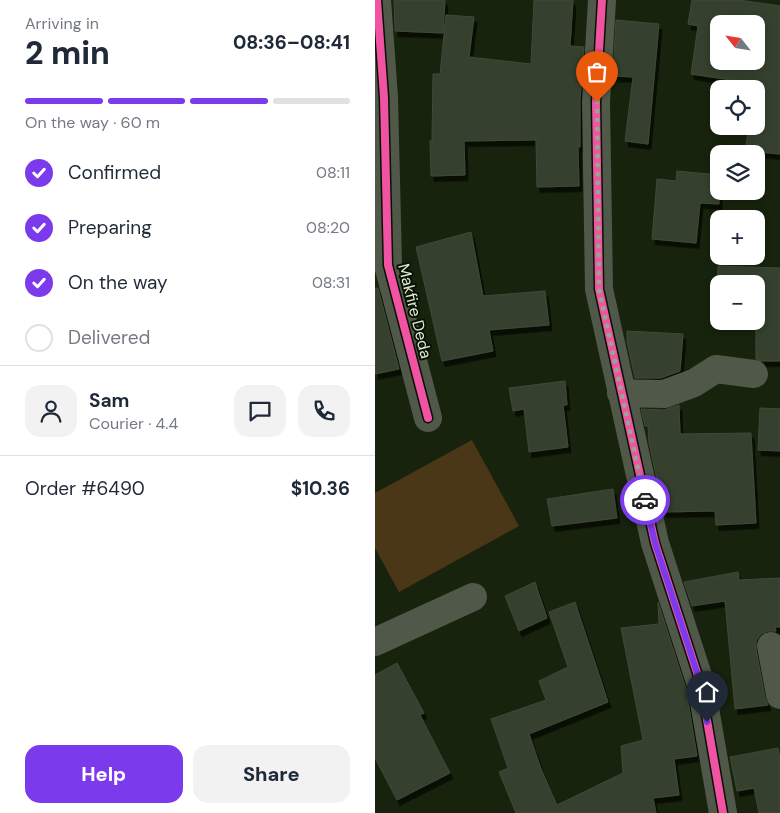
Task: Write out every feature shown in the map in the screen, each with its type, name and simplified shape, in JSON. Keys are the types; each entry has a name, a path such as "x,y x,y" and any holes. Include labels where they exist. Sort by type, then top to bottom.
{"street":[{"name":"Makfire Deda","path":"377,0 383,97 388,265 428,418"},
{"path":"603,0 597,102 599,289 655,543 701,685 723,813"},
{"path":"621,393 664,394 694,383 715,370 754,374"},
{"path":"375,642 473,597"},
{"path":"771,646 780,695"}],"shaded area":[{"path":"472,440 519,526 399,592 375,548 375,493"}],"building":[{"path":"394,0 445,0 443,33 395,31"},
{"path":"534,0 573,0 570,46 584,47 580,101 580,147 578,147 579,186 537,187 536,140 464,141 465,175 431,176 430,141 432,141 433,74 440,74 446,15 474,17 469,57 531,64"},
{"path":"692,0 739,0 780,6 780,154 765,153 765,145 746,145 748,135 765,135 765,80 731,80 691,74 698,26 688,24"},
{"path":"616,20 659,24 648,144 625,141 633,77 613,76"},
{"path":"677,171 710,174 710,200 719,200 719,204 700,203 696,243 652,239 657,179 676,181"},
{"path":"471,232 483,296 545,291 549,325 489,330 493,351 442,361 416,247"},
{"path":"718,266 780,268 780,361 761,361 756,359 756,330 765,330 765,275 718,275"},
{"path":"375,288 378,288 399,369 375,374"},
{"path":"627,331 683,334 680,371 661,378 635,378 627,342"},
{"path":"565,381 567,405 563,405 568,447 529,452 524,409 513,411 509,388"},
{"path":"679,405 680,434 751,433 756,523 716,525 715,511 664,512 649,443 648,426 645,426 641,409 664,410"},
{"path":"760,408 780,409 780,451 758,450"},
{"path":"613,489 617,518 552,526 547,499"},
{"path":"738,572 739,580 780,578 780,627 775,627 776,631 768,631 761,634 756,641 765,698 768,705 735,709 725,601 692,606 684,582"},
{"path":"535,582 547,618 519,631 505,596"},
{"path":"575,602 608,702 529,734 541,769 557,805 623,773 621,746 643,740 621,628 659,624 658,602 686,689 697,756 674,759 679,795 653,798 656,813 516,813 499,772 508,768 491,719 546,700 539,681 568,667 549,612"},
{"path":"397,663 424,713 420,715 450,773 397,800 375,758 375,675"},
{"path":"778,748 780,759 780,813 759,813 754,788 737,791 730,757"}],"cycle path":[{"path":"377,0 384,97 388,265 428,418"},
{"path":"602,0 596,102 599,289 655,543 701,685 723,813"}],"way so far":[{"path":"597,102 599,289 645,500"}],"route":[{"path":"645,500 655,543 701,685 707,722"}]}
